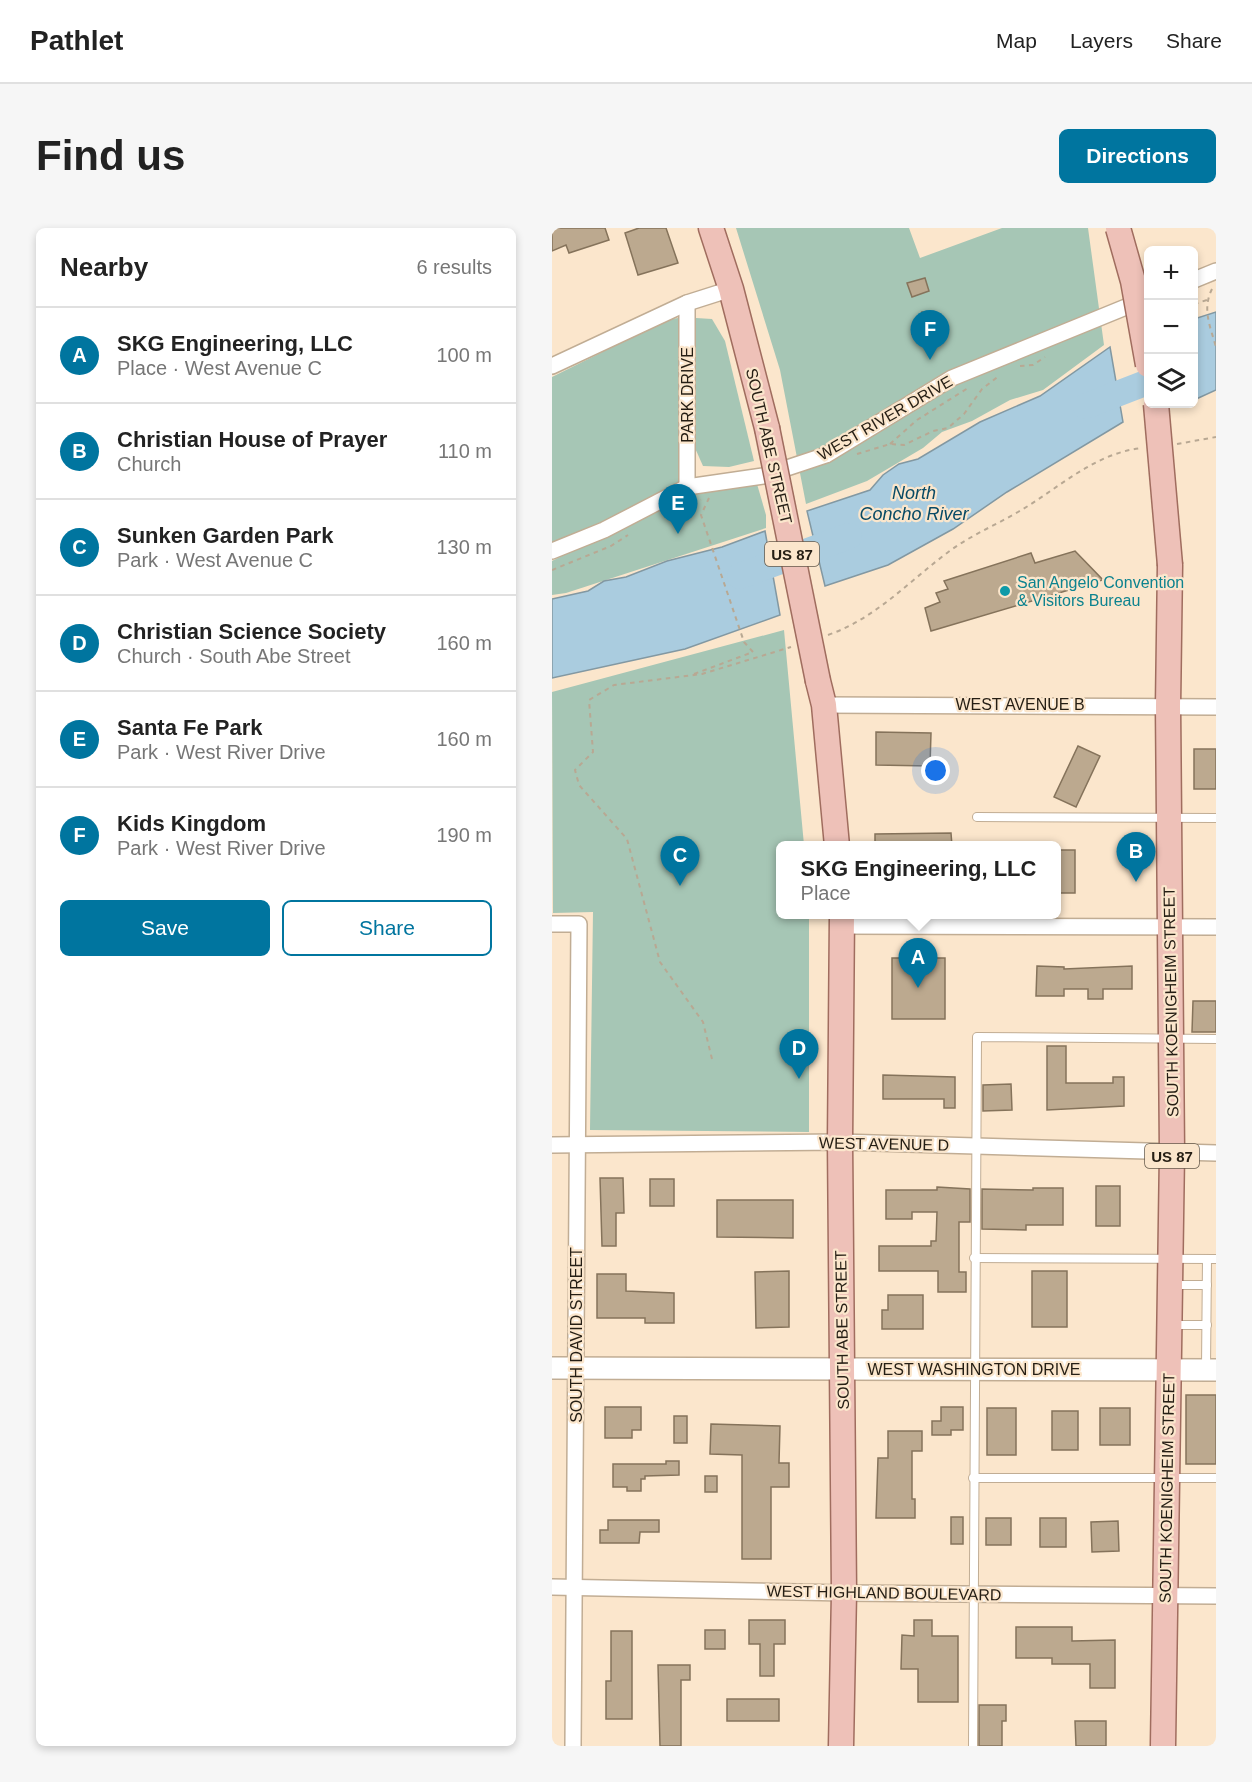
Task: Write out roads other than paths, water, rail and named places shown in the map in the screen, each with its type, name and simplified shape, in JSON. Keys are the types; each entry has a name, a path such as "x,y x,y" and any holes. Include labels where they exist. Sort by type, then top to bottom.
{"main road":[{"name":"SOUTH ABE STREET","path":"711,228 731,289 767,428 824,705 837,841"},
{"path":"1118,228 1133,281 1147,354"},
{"name":"SOUTH KOENIGHEIM STREET","path":"1156,408 1170,565 1168,706 1172,1153 1163,1746"},
{"name":"SOUTH ABE STREET","path":"841,1746 844,1593 840,1142 842,920"}],"street":[{"path":"1198,280 1215,279"},
{"path":"552,366 687,303 731,289"},
{"name":"WEST RIVER DRIVE","path":"552,551 604,531 687,487 763,476 826,455 952,378 1144,300"},
{"name":"PARK DRIVE","path":"687,303 687,487"},
{"name":"WEST AVENUE B","path":"824,705 1216,707"},
{"path":"842,920 1216,927"},
{"name":"SOUTH DAVID STREET","path":"552,924 579,924 573,1746"},
{"name":"WEST AVENUE D","path":"552,1145 840,1142 1216,1153"},
{"name":"WEST WASHINGTON DRIVE","path":"552,1368 1211,1370"},
{"name":"WEST HIGHLAND BOULEVARD","path":"552,1587 844,1593 1216,1596"}],"lane":[{"path":"1216,695 1216,707"},
{"path":"977,817 1216,818"},
{"path":"973,1746 976,1037 1216,1039"},
{"path":"974,1258 1216,1259"},
{"path":"1207,1259 1207,1325 1211,1370"},
{"path":"1170,1285 1207,1286"},
{"path":"1169,1325 1207,1325"},
{"path":"974,1478 1216,1478"}],"water":[{"path":"1216,312 1216,390 1198,398 1198,354 1198,318"},
{"name":"North Concho River","path":"1110,347 1123,422 1007,492 953,529 888,565 825,586 807,511 870,490 883,475 899,464 918,459 980,422 1040,396"},
{"path":"765,531 780,615 685,649 552,678 552,599 588,591 604,581 626,577 667,561 722,547"}],"waterway":[{"name":"North Concho River","path":"1086,406 1144,384"},
{"name":"North Concho River","path":"740,576 849,536"}],"place":[{"name":"Kids Kingdom","path":"930,360"},
{"name":"Santa Fe Park","path":"678,534"},
{"name":"San Angelo Convention & Visitors Bureau","path":"1005,591"},
{"name":"Christian House of Prayer","path":"1136,882"},
{"name":"Sunken Garden Park","path":"680,886"},
{"name":"SKG Engineering, LLC","path":"918,988"},
{"name":"Christian Science Society","path":"799,1079"}]}
